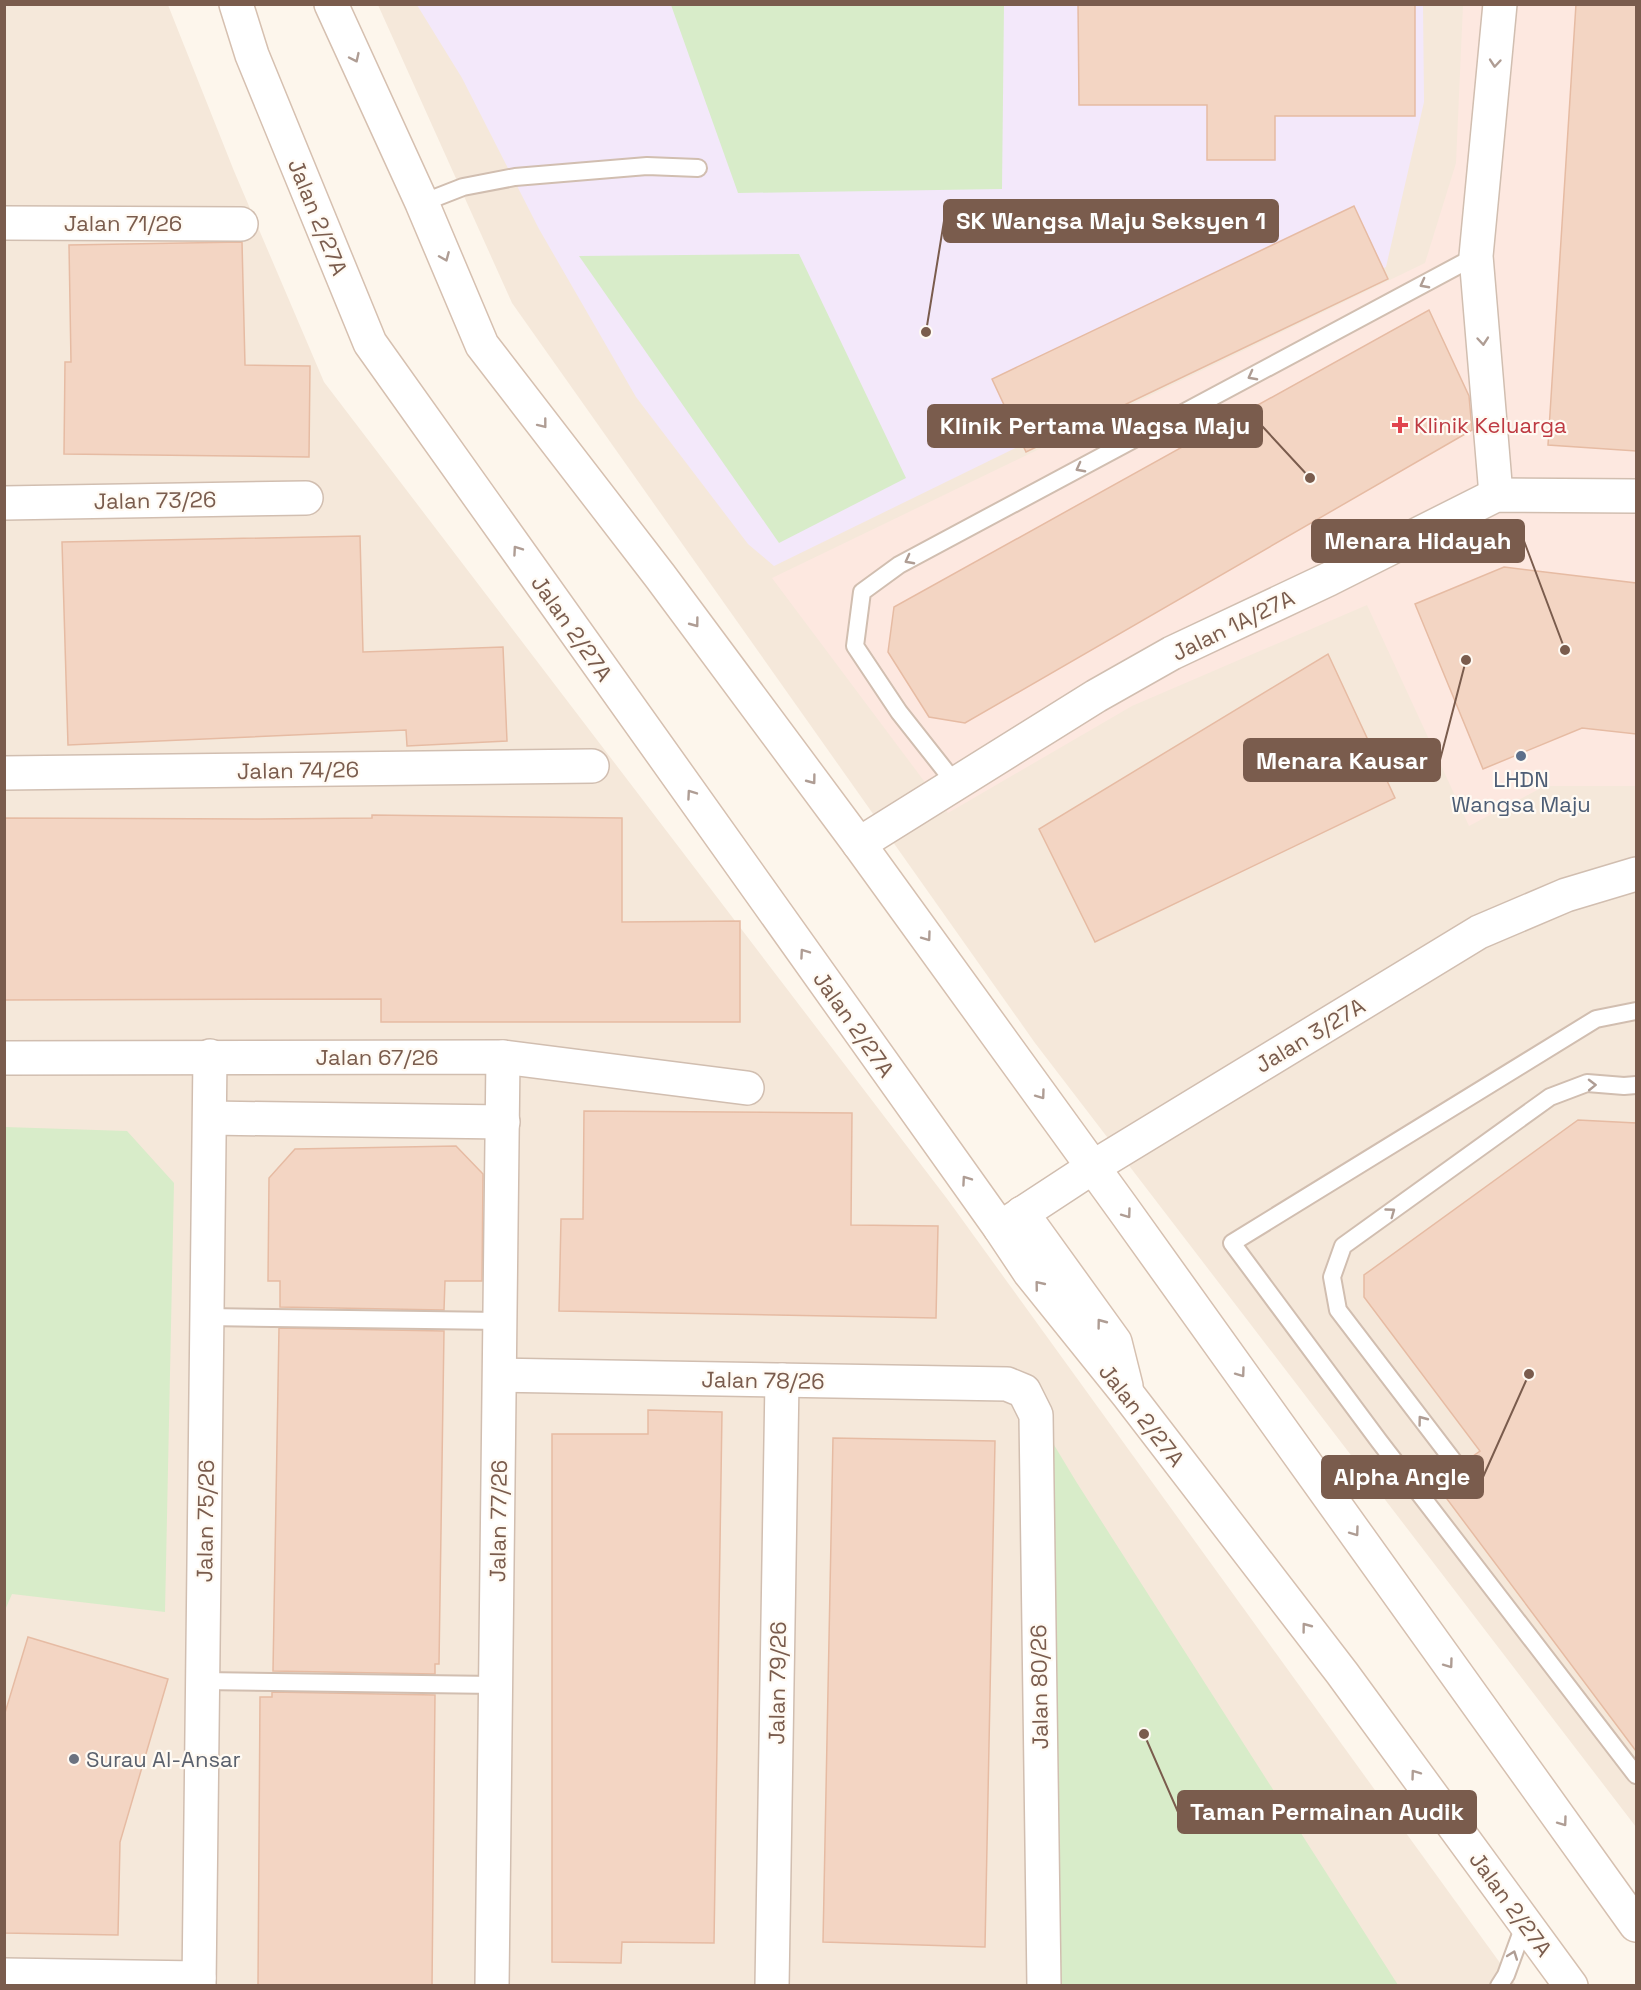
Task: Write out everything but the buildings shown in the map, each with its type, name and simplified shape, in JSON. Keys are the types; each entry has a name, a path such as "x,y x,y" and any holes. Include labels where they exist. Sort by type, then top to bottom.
{"street":[{"name":"Jalan 2/27A","path":"236,4 252,56 370,343 1011,1221 1030,1273 1129,1396 1342,1674 1571,1986"},
{"path":"331,4 422,203 482,345 660,576 859,844 1636,1925"},
{"path":"1496,495 1476,256 1500,4"},
{"name":"Jalan 71/26","path":"4,222 241,224"},
{"name":"Jalan 1A/27A","path":"859,844 1096,696 1172,653 1329,579 1496,495 1636,496"},
{"name":"Jalan 73/26","path":"4,503 306,498"},
{"name":"Jalan 74/26","path":"4,773 592,766"},
{"name":"Jalan 3/27A","path":"1011,1221 1093,1167 1479,933 1566,895 1636,874"},
{"name":"Jalan 75/26","path":"199,1982 210,1056"},
{"name":"Jalan 67/26","path":"4,1058 504,1057 747,1088"},
{"name":"Jalan 77/26","path":"492,1986 504,1057"},
{"path":"210,1118 503,1122"},
{"name":"Jalan 78/26","path":"500,1375 1007,1384 1024,1391"},
{"name":"Jalan 79/26","path":"772,1986 782,1380"},
{"name":"Jalan 80/26","path":"1024,1391 1036,1415 1044,1986"},
{"path":"4,1975 199,1982"}],"lane":[{"path":"422,203 463,187 515,177 647,166 698,168"},
{"path":"955,783 899,712 855,646 861,592 910,560 1476,256"},
{"path":"1636,1011 1596,1019 1232,1243 1379,1441 1636,1775"},
{"path":"1458,1467 1338,1310 1332,1277 1343,1246 1550,1097 1587,1083 1636,1085"},
{"path":"207,1317 501,1321"},
{"path":"203,1681 496,1685"},
{"path":"1499,1986 1506,1975 1525,1923"}],"shaded area":[{"path":"5,5 168,5 234,171 324,382 948,1200 1516,1985 5,1986"},
{"path":"378,5 1636,5 1636,1827 1035,1043 512,303"},
{"path":"417,5 1423,5 1424,102 1386,267 774,566 748,544 636,397 539,229 462,78"},
{"path":"1463,5 1636,5 1636,786 1545,786 1469,826 1367,605 1132,706 948,813 772,578 1425,263 1456,163"}],"green space":[{"path":"671,5 1004,5 1002,189 738,193"},
{"path":"799,254 906,478 779,543 579,256"},
{"path":"5,1127 127,1131 174,1183 165,1612 12,1594 5,1610"},
{"path":"1048,1435 1077,1483 1398,1985 1054,1985"}],"place":[{"name":"SK Wangsa Maju Seksyen 1","path":"926,332"},
{"name":"Klinik Keluarga","path":"1400,425"},
{"name":"Klinik Pertama Wagsa Maju","path":"1310,478"},
{"name":"Menara Hidayah","path":"1565,650"},
{"name":"Menara Kausar","path":"1466,660"},
{"name":"LHDN Wangsa Maju","path":"1521,756"},
{"name":"Alpha Angle","path":"1529,1374"},
{"name":"Taman Permainan Audik","path":"1144,1734"},
{"name":"Surau Al-Ansar","path":"74,1759"}]}
